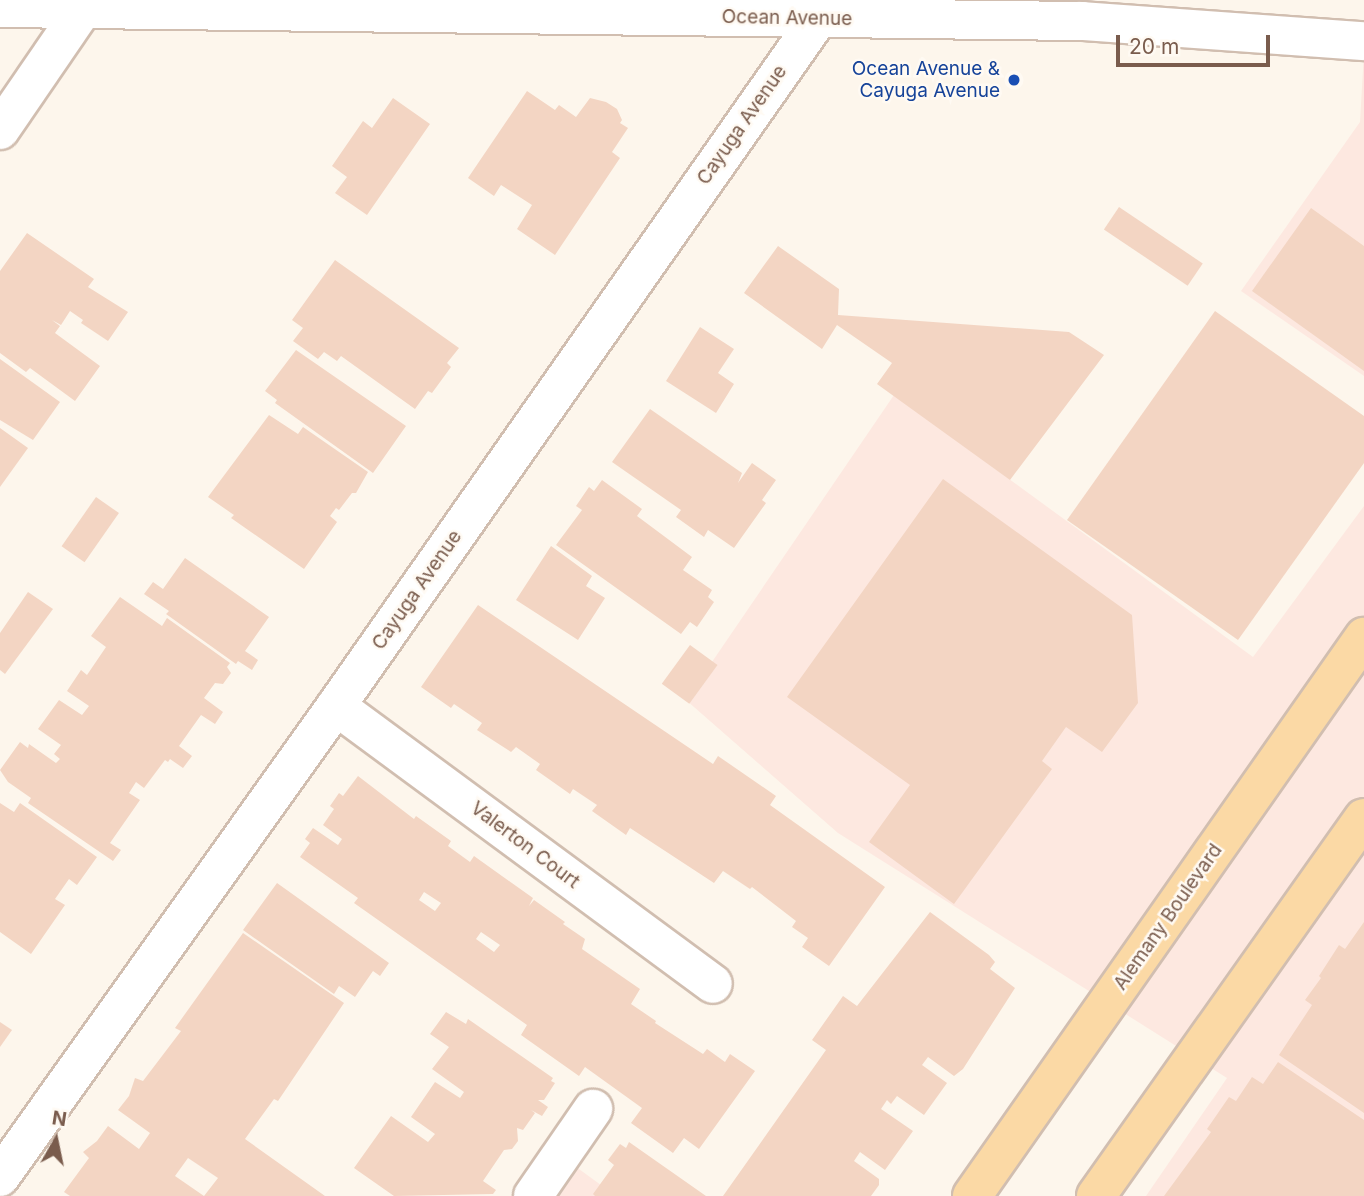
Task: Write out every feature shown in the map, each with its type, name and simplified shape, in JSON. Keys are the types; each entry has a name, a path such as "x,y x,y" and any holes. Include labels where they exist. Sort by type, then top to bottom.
{"main road":[{"name":"Alemany Boulevard","path":"972,1196 1364,637"},
{"path":"1096,1196 1364,818"}],"street":[{"name":"Ocean Avenue","path":"0,8 1071,10 1364,41"},
{"path":"0,130 83,9"},
{"name":"Cayuga Avenue","path":"0,1177 337,706 824,9"},
{"name":"Valerton Court","path":"337,706 713,985"},
{"path":"533,1196 593,1110"}],"shaded area":[{"path":"1364,52 1364,376 1241,291 1360,122"},
{"path":"894,395 1253,657 1364,506 1364,1196 1146,1196 1227,1078 838,833 686,700"},
{"path":"568,1161 616,1196 544,1196"}],"building":[{"path":"527,91 555,110 559,105 576,117 590,98 606,102 617,109 622,120 620,123 628,128 612,152 620,158 555,255 517,229 532,205 501,185 494,196 468,178"},
{"path":"393,98 430,124 367,215 335,193 347,177 332,166 363,121 372,128"},
{"path":"1119,207 1203,263 1188,286 1104,229"},
{"path":"1311,208 1364,246 1364,371 1252,291"},
{"path":"27,233 94,279 88,287 128,312 108,341 81,323 83,320 70,311 61,325 52,320 60,326 55,333 100,366 75,401 30,368 26,372 0,353 0,271"},
{"path":"778,246 839,289 838,315 1069,332 1104,355 1010,480 877,384 892,363 837,325 822,349 744,293"},
{"path":"335,260 459,348 447,363 451,367 432,393 428,391 415,409 341,356 337,361 324,352 318,359 293,341 303,328 292,320"},
{"path":"1215,311 1364,416 1364,463 1238,640 1067,520"},
{"path":"700,327 734,349 718,373 734,384 716,413 666,381"},
{"path":"296,350 406,426 373,473 275,403 277,400 265,391"},
{"path":"0,359 60,402 33,440 0,420"},
{"path":"650,409 742,473 738,483 752,463 776,480 762,500 766,503 734,548 708,530 704,537 676,517 681,510 612,462"},
{"path":"269,415 298,434 303,427 368,472 356,493 352,493 339,510 336,508 330,516 337,522 304,569 231,518 234,515 208,497"},
{"path":"0,428 28,448 0,487"},
{"path":"943,479 1132,615 1138,703 1102,752 1066,727 1042,761 1052,769 954,904 869,842 910,785 787,697"},
{"path":"602,480 642,509 637,516 692,557 683,570 712,590 708,597 714,602 697,627 690,622 681,634 556,545 582,510 576,506 589,487 594,491"},
{"path":"96,497 119,513 85,562 62,546"},
{"path":"551,546 592,576 586,586 605,598 578,640 516,600"},
{"path":"185,558 269,617 245,651 258,660 252,670 238,661 236,664 166,614 169,611 144,594 153,582 163,589"},
{"path":"28,592 53,609 5,674 0,670 0,633"},
{"path":"120,597 162,626 167,618 230,663 227,667 231,673 223,684 215,683 204,698 223,712 215,724 201,715 179,746 192,756 183,768 170,759 168,762 165,760 144,788 136,782 129,793 140,800 110,843 121,850 113,861 28,803 31,798 8,782 0,770 20,742 28,748 29,744 56,763 60,759 54,754 61,745 38,729 59,700 82,715 89,706 67,691 81,670 87,675 106,647 91,636"},
{"path":"478,605 713,764 718,756 776,796 770,805 885,887 829,966 802,947 808,938 792,927 796,921 752,887 750,889 723,871 714,883 630,828 626,835 592,811 597,805 573,789 570,794 536,770 540,764 516,747 511,752 477,730 482,723 454,704 451,708 421,687"},
{"path":"690,645 718,665 689,704 662,684"},
{"path":"358,776 414,819 416,816 451,841 448,846 470,862 474,856 533,898 529,906 534,900 565,922 563,924 585,939 582,949 640,989 631,1004 656,1021 655,1023 703,1054 707,1049 725,1062 730,1054 755,1071 699,1149 684,1138 673,1153 631,1123 642,1108 585,1067 579,1076 521,1035 527,1025 354,903 358,898 300,857 310,843 305,839 313,828 338,845 342,839 323,825 334,809 330,806 339,793 343,796","holes":["424,892 441,903 435,911 419,900","481,932 500,945 494,952 476,939"]},
{"path":"0,803 14,812 20,803 97,857 77,885 69,879 55,899 65,905 31,954 0,932"},
{"path":"277,883 389,963 380,976 373,971 355,997 339,986 334,994 243,930"},
{"path":"930,912 989,955 995,962 990,969 1015,988 963,1069 954,1076 928,1057 922,1065 947,1083 924,1115 897,1096 891,1104 887,1100 881,1109 913,1131 885,1170 860,1152 854,1161 879,1179 879,1185 871,1196 723,1196 826,1050 812,1040 843,996 857,1006"},
{"path":"1364,922 1364,1113 1279,1055 1312,1005 1305,1000 1321,978 1319,976 1339,945 1345,949"},
{"path":"243,933 344,1003 278,1101 274,1099 245,1139 325,1196 70,1196 64,1192 89,1158 83,1152 97,1141 108,1126 139,1149 150,1133 118,1110 129,1096 135,1078 143,1081 181,1031 175,1028","holes":["188,1158 218,1178 204,1196 175,1176"]},
{"path":"446,1012 466,1024 468,1019 553,1078 551,1081 555,1083 544,1100 538,1100 548,1107 542,1116 531,1110 535,1113 523,1130 517,1128 518,1141 512,1149 504,1150 483,1181 496,1190 493,1194 394,1196 354,1168 391,1116 428,1142 435,1134 411,1117 435,1082 460,1098 464,1092 432,1069 449,1047 430,1034"},
{"path":"0,1022 12,1030 0,1047"},
{"path":"1278,1062 1364,1120 1364,1196 1164,1196 1211,1132 1207,1129 1229,1097 1236,1101 1252,1077 1263,1084"},
{"path":"629,1142 706,1196 595,1196 593,1194 614,1165 608,1160 620,1144 626,1148"}],"place":[{"name":"Ocean Avenue & Cayuga Avenue","path":"1014,80"}]}
